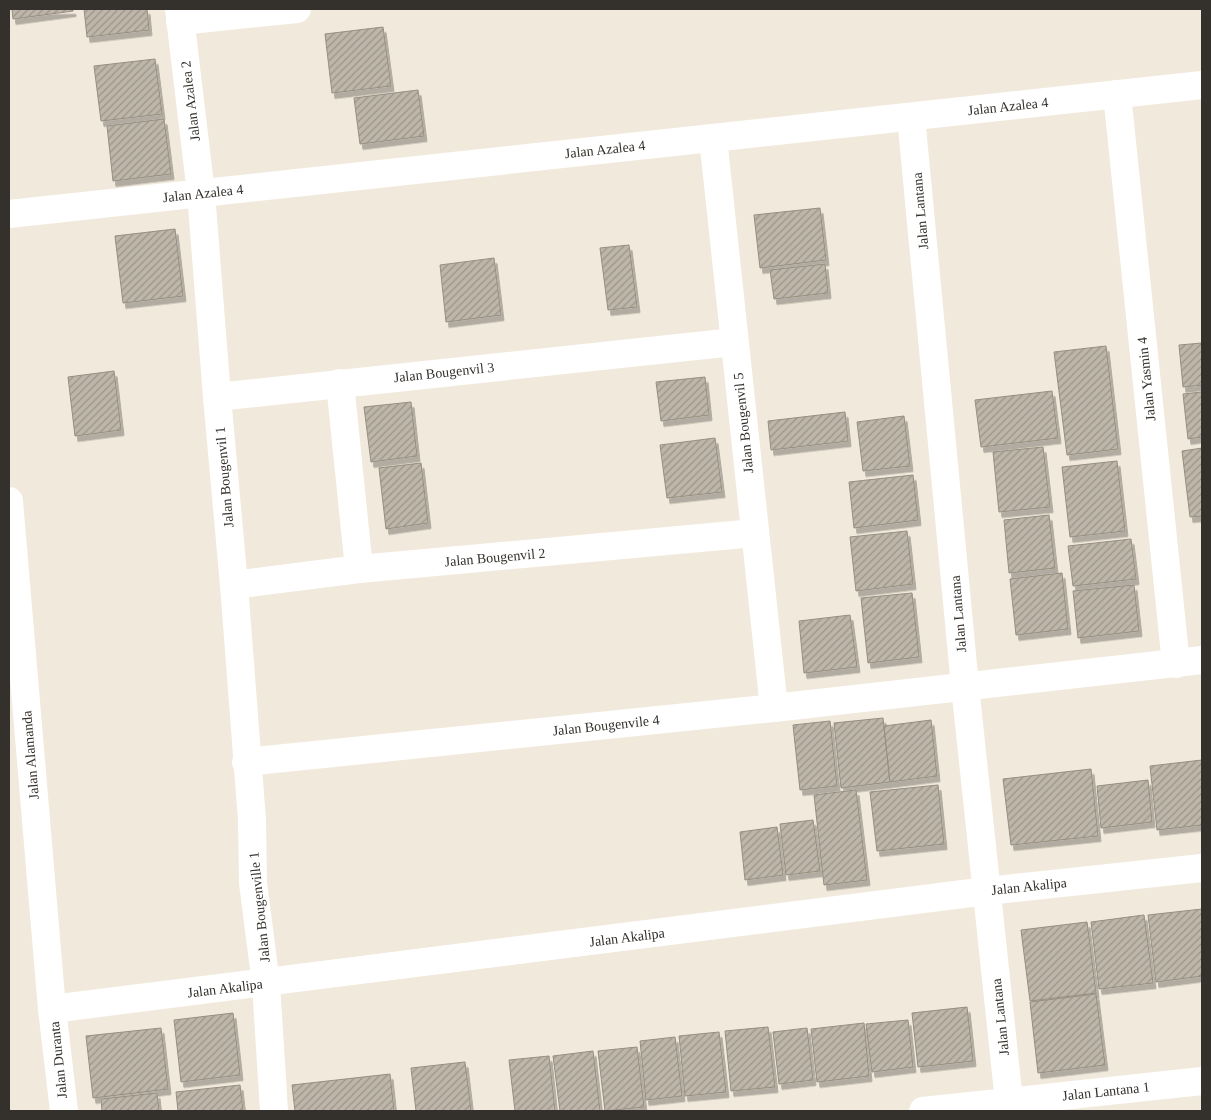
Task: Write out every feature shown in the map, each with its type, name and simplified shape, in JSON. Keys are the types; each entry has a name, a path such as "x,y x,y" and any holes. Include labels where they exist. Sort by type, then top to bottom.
{"street":[{"path":"179,15 297,9"},
{"name":"Jalan Azalea 2","path":"179,15 201,193"},
{"name":"Jalan Azalea 4","path":"9,214 1202,85"},
{"name":"Jalan Yasmin 4","path":"1117,94 1189,662"},
{"name":"Jalan Lantana","path":"911,117 965,686 1010,1106"},
{"name":"Jalan Bougenvil 5","path":"712,138 774,708"},
{"name":"Jalan Bougenvil 1","path":"201,193 234,584 246,762"},
{"name":"Jalan Bougenvil 3","path":"217,397 734,342"},
{"path":"340,383 359,569"},
{"name":"Jalan Alamanda","path":"9,501 18,715 52,1009"},
{"name":"Jalan Bougenvil 2","path":"234,584 359,569 755,533"},
{"name":"Jalan Bougenvile 4","path":"246,762 774,708 1189,662"},
{"name":"Jalan Bougenville 1","path":"246,762 252,820 253,883 266,984 274,1111"},
{"name":"Jalan Akalipa","path":"52,1009 266,984 987,891 1202,868"},
{"name":"Jalan Duranta","path":"52,1009 64,1111"},
{"name":"Jalan Lantana 1","path":"923,1111 1010,1106 1202,1081"}],"building":[{"path":"12,9 73,9 73,11 13,19"},
{"path":"84,9 147,9 149,30 87,37"},
{"path":"383,27 391,86 332,93 325,34"},
{"path":"155,59 162,114 101,121 94,66"},
{"path":"418,90 424,136 360,144 354,98"},
{"path":"164,119 171,174 113,181 107,126"},
{"path":"820,208 826,260 760,268 754,215"},
{"path":"175,229 183,296 123,303 115,236"},
{"path":"629,245 637,307 608,310 600,248"},
{"path":"494,258 501,315 446,322 440,265"},
{"path":"825,264 828,293 774,299 770,270"},
{"path":"1202,343 1202,385 1183,387 1179,345"},
{"path":"1106,346 1118,449 1067,455 1054,352"},
{"path":"114,371 121,430 75,436 68,377"},
{"path":"705,377 709,415 661,421 656,382"},
{"path":"1052,391 1058,438 981,447 975,400"},
{"path":"1202,392 1202,437 1188,439 1183,394"},
{"path":"411,402 417,456 371,462 364,407"},
{"path":"845,412 848,441 771,450 768,421"},
{"path":"904,416 910,466 863,471 857,422"},
{"path":"715,438 722,492 667,498 660,445"},
{"path":"1043,447 1050,507 999,512 993,452"},
{"path":"1202,448 1202,516 1190,517 1182,451"},
{"path":"1117,461 1125,531 1070,537 1062,467"},
{"path":"421,463 428,523 386,529 379,468"},
{"path":"913,475 918,520 854,528 849,482"},
{"path":"1049,515 1055,568 1009,573 1004,520"},
{"path":"907,531 913,584 856,591 850,537"},
{"path":"1131,539 1136,579 1073,586 1068,546"},
{"path":"1062,573 1068,629 1016,635 1010,579"},
{"path":"1134,585 1139,631 1078,638 1073,591"},
{"path":"912,593 919,657 868,663 861,598"},
{"path":"850,615 857,667 804,673 799,621"},
{"path":"883,718 890,782 841,788 834,723"},
{"path":"931,720 937,776 890,782 884,726"},
{"path":"830,721 837,786 800,790 793,725"},
{"path":"1202,760 1202,825 1157,830 1150,766"},
{"path":"1091,769 1098,836 1011,845 1003,779"},
{"path":"1148,780 1152,822 1101,828 1097,786"},
{"path":"938,785 944,844 877,851 870,792"},
{"path":"856,790 867,880 824,885 814,795"},
{"path":"813,820 820,871 786,875 780,824"},
{"path":"777,827 783,875 745,880 740,832"},
{"path":"1202,909 1202,976 1156,982 1148,915"},
{"path":"1144,915 1153,983 1099,989 1091,922"},
{"path":"1087,922 1096,993 1030,1001 1021,930"},
{"path":"1096,994 1105,1065 1038,1073 1030,1002"},
{"path":"967,1007 973,1061 918,1067 912,1013"},
{"path":"233,1013 240,1075 181,1082 174,1020"},
{"path":"908,1020 913,1067 872,1072 866,1024"},
{"path":"864,1023 869,1076 817,1082 811,1029"},
{"path":"768,1027 775,1087 731,1091 725,1031"},
{"path":"161,1028 168,1089 93,1098 86,1036"},
{"path":"807,1028 813,1080 779,1084 773,1032"},
{"path":"719,1032 726,1092 685,1096 679,1036"},
{"path":"675,1037 682,1096 646,1100 640,1041"},
{"path":"637,1047 644,1107 605,1111 598,1051"},
{"path":"593,1051 600,1111 560,1111 553,1056"},
{"path":"549,1056 555,1111 515,1111 509,1060"},
{"path":"465,1062 471,1111 416,1111 411,1068"},
{"path":"390,1074 394,1111 295,1111 292,1085"},
{"path":"240,1085 243,1111 178,1111 176,1092"},
{"path":"157,1093 159,1111 102,1111 101,1099"}]}
